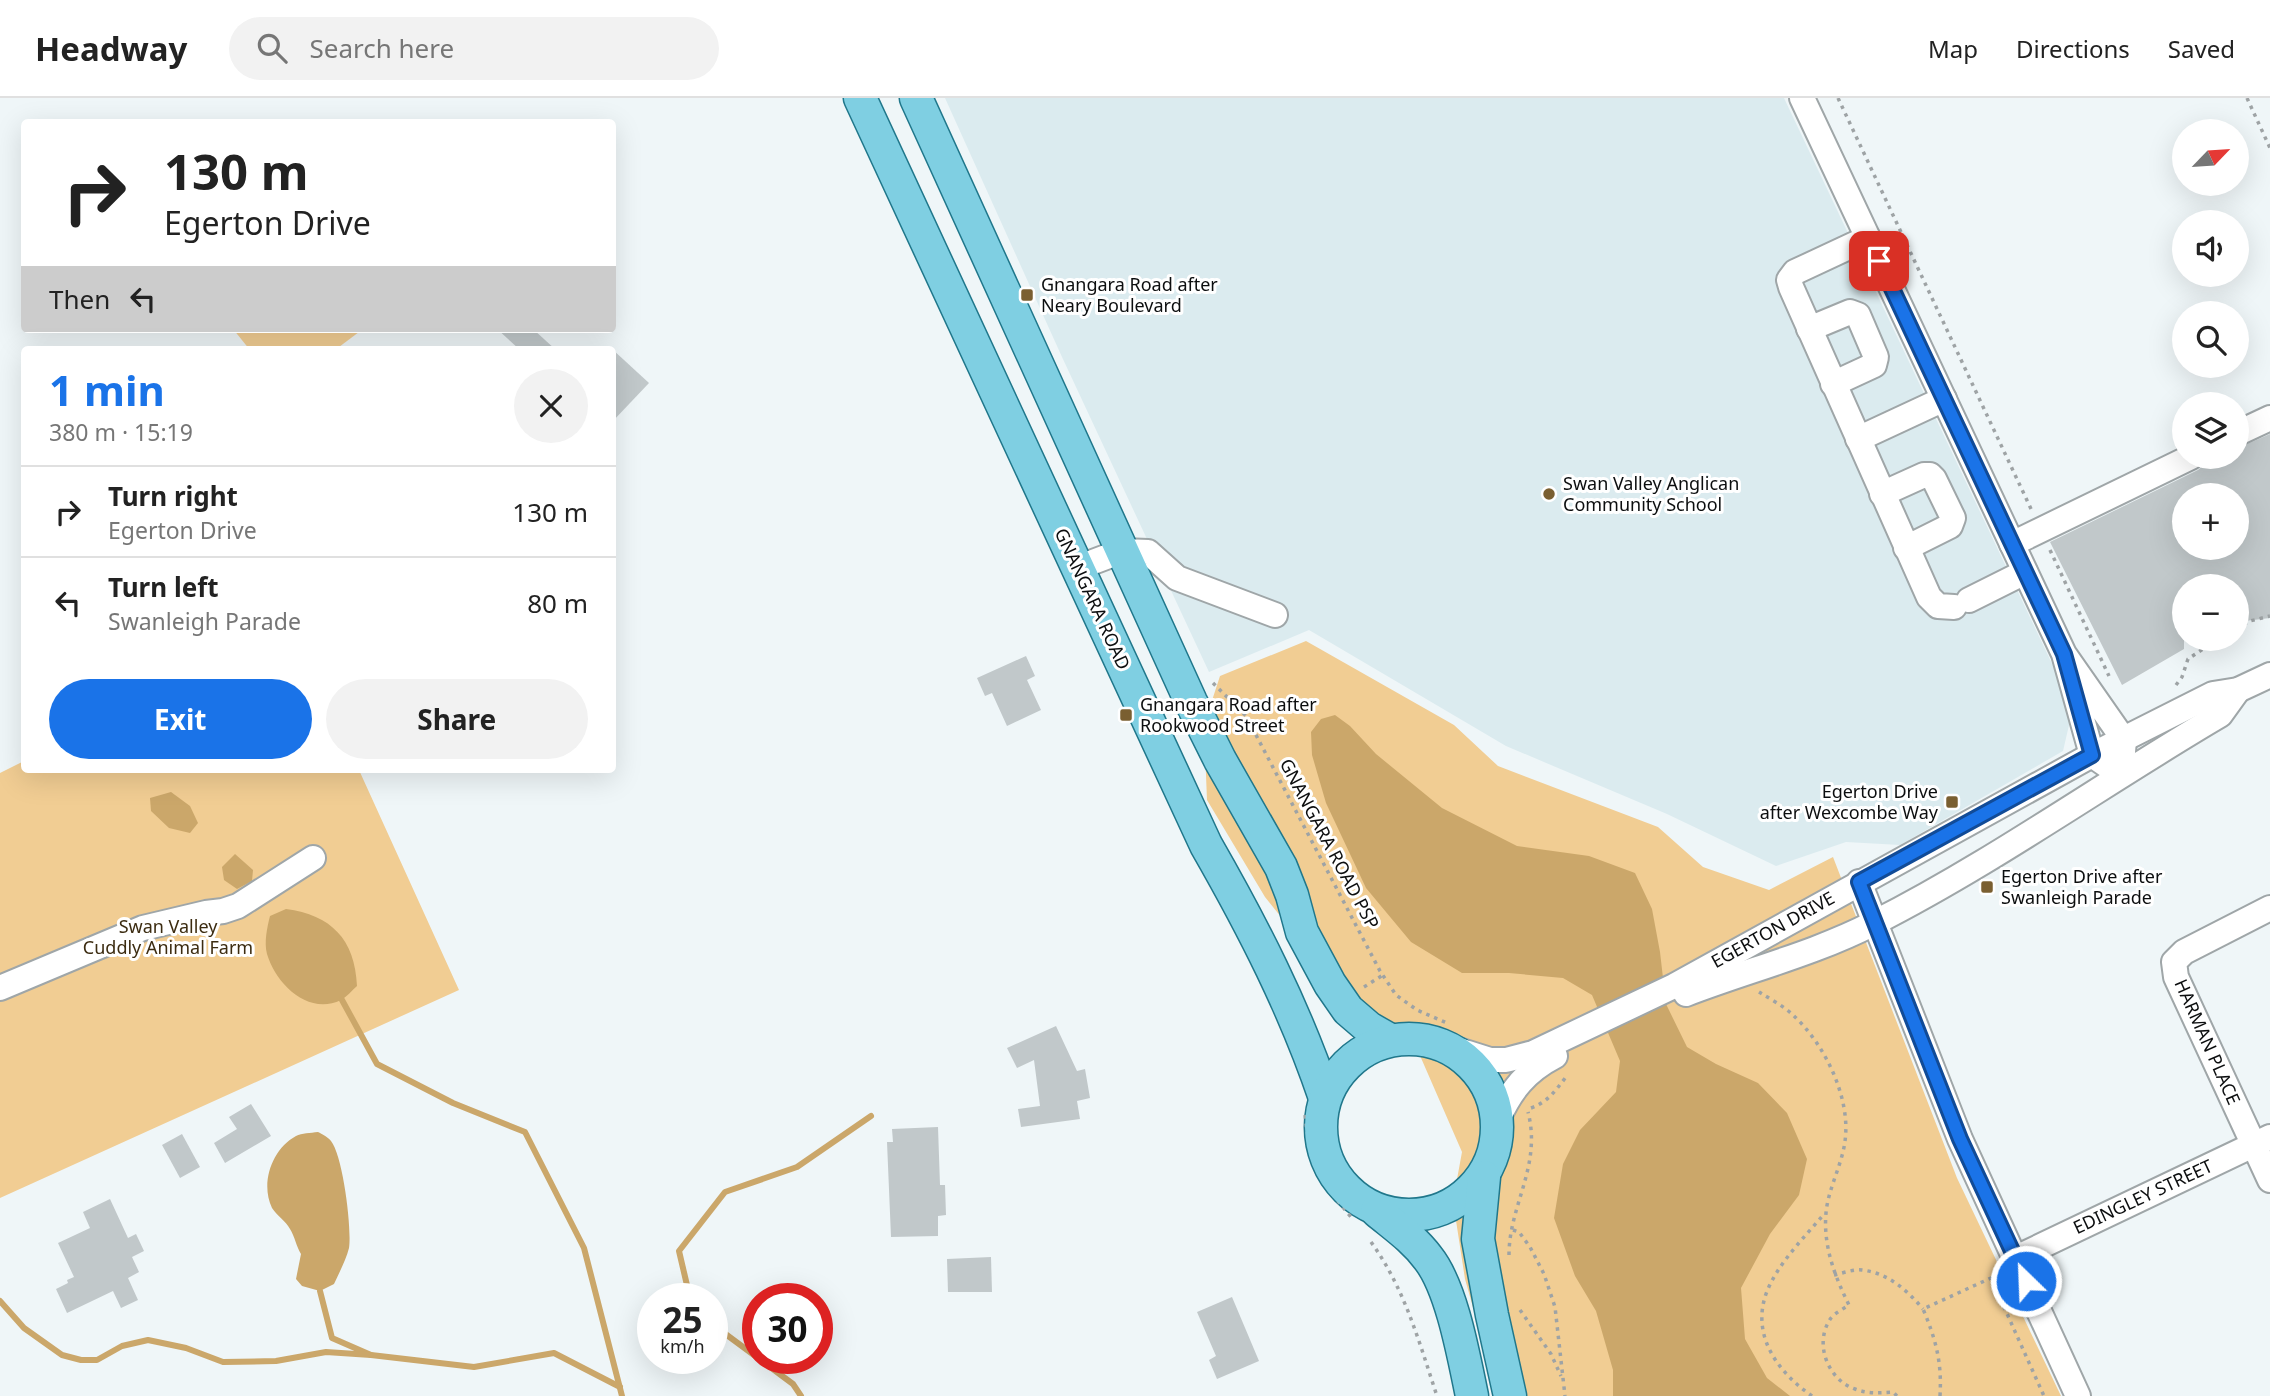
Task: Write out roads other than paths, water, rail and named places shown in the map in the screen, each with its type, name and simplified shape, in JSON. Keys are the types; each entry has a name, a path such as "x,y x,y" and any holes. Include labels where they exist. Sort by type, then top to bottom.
{"main road":[{"name":"GNANGARA ROAD","path":"860,98 1206,845 1261,943 1281,985 1315,1101"},
{"path":"916,98 1197,714 1281,867 1302,932 1330,984 1348,1010 1369,1028 1390,1040"},
{"path":"1472,1396 1454,1323 1437,1271 1410,1238 1367,1223 1352,1195 1334,1175 1324,1151 1315,1101 1339,1072 1362,1051 1390,1040 1452,1036 1490,1090 1498,1119 1496,1149 1484,1177 1478,1239 1510,1396"},
{"path":"1367,1223 1435,1213 1462,1199 1484,1177"}],"street":[{"path":"1802,98 2064,654 2124,740 2122,775"},
{"path":"1868,238 1791,275 1791,287 1929,597 1938,606 1962,604 2025,572"},
{"path":"1809,329 1854,312 1858,315 1877,357 1874,365 1833,384"},
{"path":"1858,439 1944,400"},
{"path":"2249,428 2270,418"},
{"path":"2012,544 2172,466"},
{"path":"1882,494 1924,475 1930,475 1953,518 1950,526 1906,548"},
{"path":"1077,568 1122,551 1148,552 1177,578 1275,615"},
{"path":"2064,654 2092,755 2122,775"},
{"name":"EGERTON DRIVE","path":"1452,1036 1490,1060 1506,1060 1533,1053 1588,1032 1676,991 1859,882 2092,755 2213,694 2238,690 2270,675"},
{"name":"EGERTON DRIVE","path":"1676,991 1822,947 1875,923 1990,857 2220,715 2238,690"},
{"path":"0,988 143,928 238,906 313,858"},
{"path":"1859,882 1960,1139 2078,1396"},
{"name":"HARMAN PLACE","path":"2262,1141 2176,977 2174,962 2184,952 2270,908"},
{"name":"EGERTON DRIVE","path":"1498,1119 1517,1085 1536,1065 1588,1032"},
{"path":"2262,1141 2270,1180"},
{"name":"EDINGLEY STREET","path":"2016,1258 2262,1141"}],"waterway":[{"path":"342,1000 377,1064 453,1103 525,1132 584,1248 622,1396"},
{"path":"686,1283 679,1251 725,1192 797,1167 871,1116"},
{"path":"320,1291 332,1338 371,1355 474,1367 554,1353 620,1387"},
{"path":"0,1301 24,1328 62,1355 81,1360 97,1360 122,1346 148,1340 186,1348 223,1362 276,1361 326,1352 371,1355"},
{"path":"728,1336 793,1384 801,1396"}],"place":[{"name":"Gnangara Road after Neary Boulevard","path":"1027,295"},
{"name":"Swan Valley Anglican Community School","path":"1549,494"},
{"name":"Gnangara Road after Rookwood Street","path":"1126,715"},
{"name":"Egerton Drive after Wexcombe Way","path":"1952,802"},
{"name":"Egerton Drive after Swanleigh Parade","path":"1987,887"}],"park label":[{"name":"Swan Valley Cuddly Animal Farm","path":"168,937"}]}
